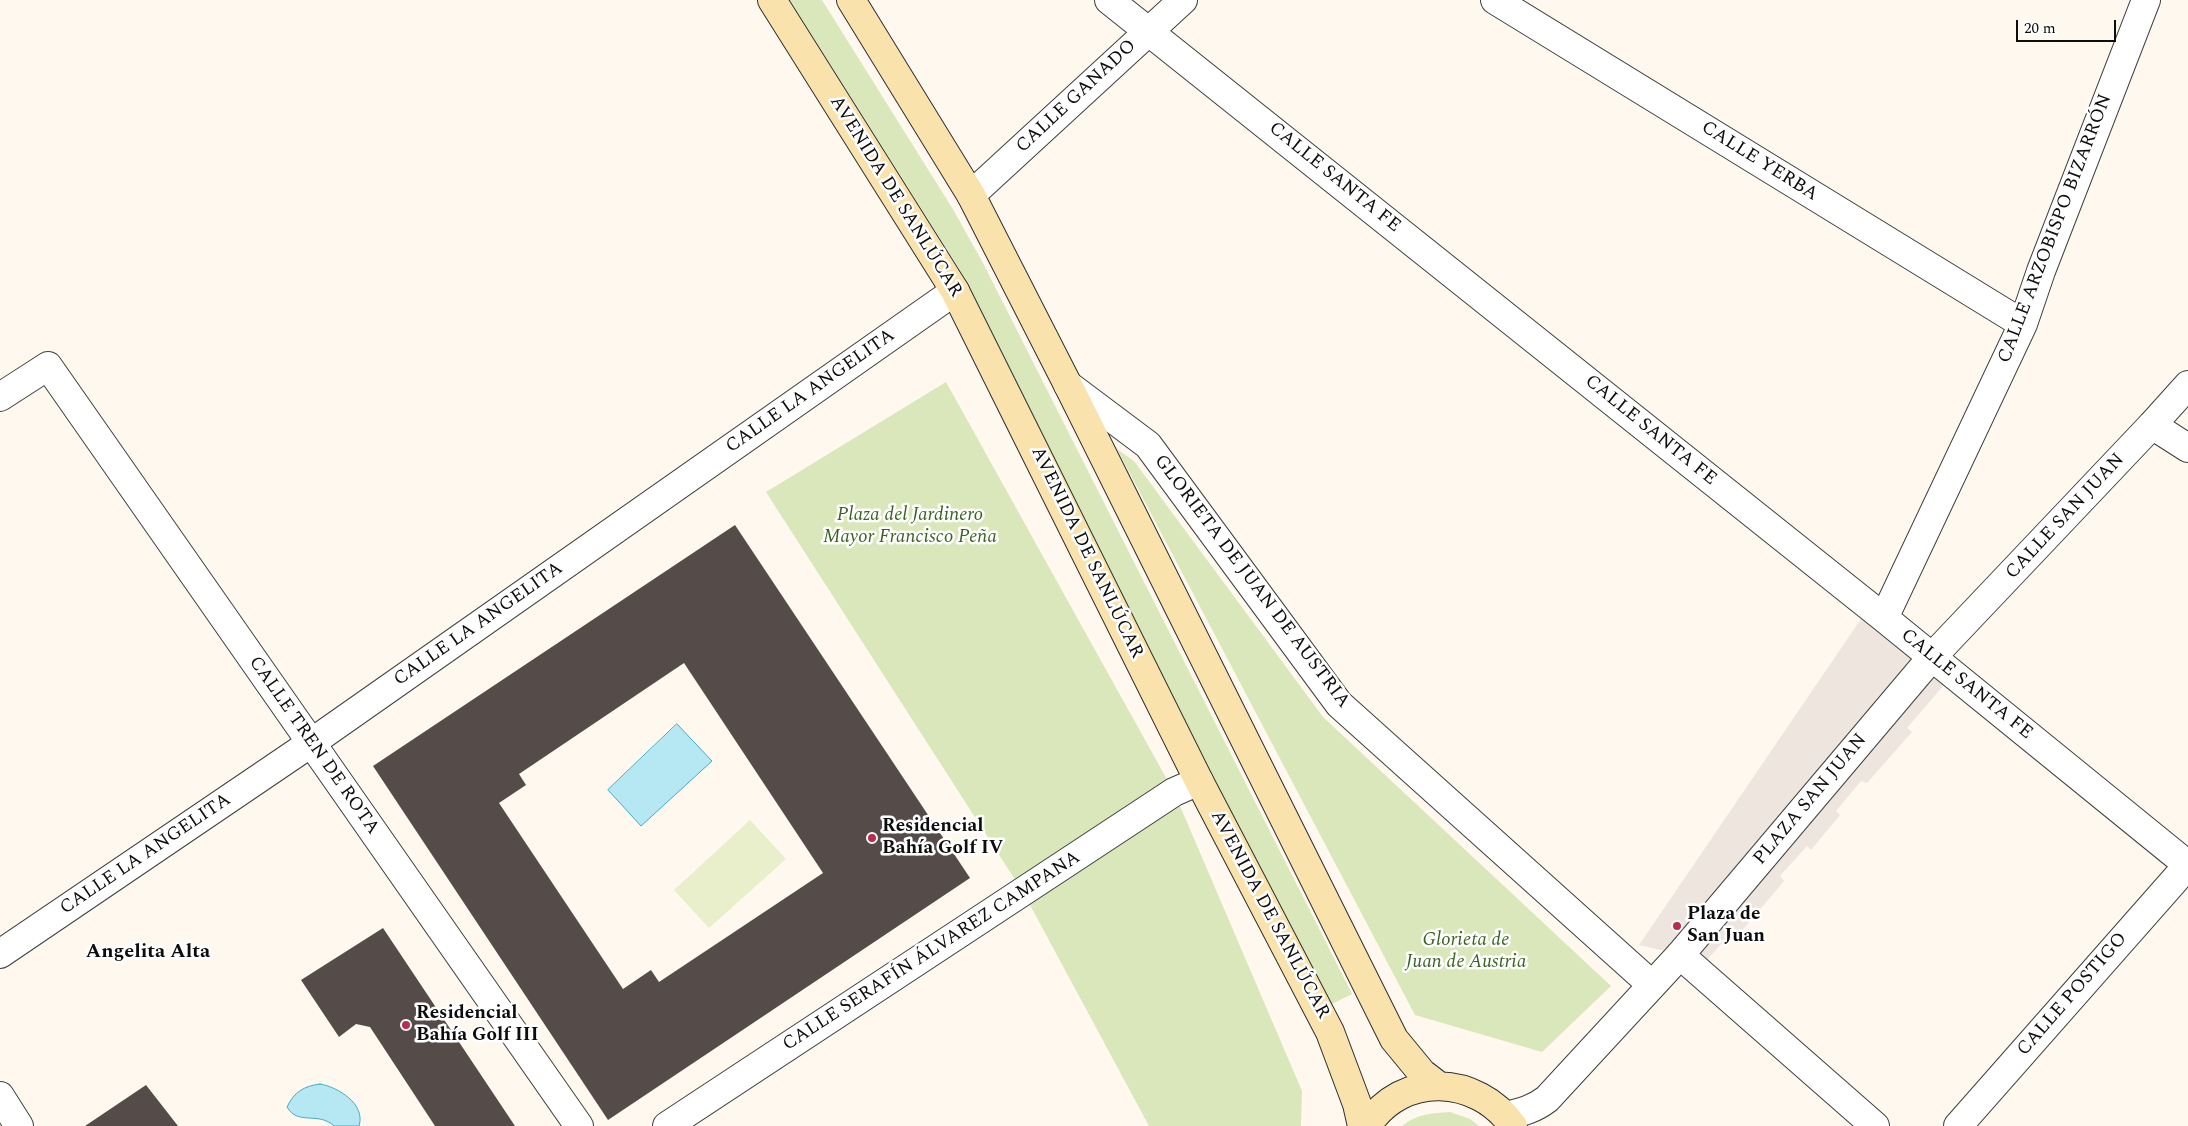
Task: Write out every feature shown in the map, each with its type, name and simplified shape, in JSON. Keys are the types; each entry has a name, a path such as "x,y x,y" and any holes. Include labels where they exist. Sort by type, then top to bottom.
{"main road":[{"name":"AVENIDA DE SANLÚCAR","path":"772,0 955,291 1199,781 1330,1032 1362,1126"},
{"path":"852,0 971,195 1068,385 1381,1015 1394,1039 1408,1058 1422,1073 1439,1086"},
{"path":"1366,1126 1372,1117 1389,1102 1412,1090 1439,1086 1470,1091 1483,1097 1509,1121"}],"street":[{"name":"CALLE SANTA FE","path":"1109,0 1884,618 1937,652 2188,865"},
{"name":"CALLE GANADO","path":"971,195 1183,0"},
{"name":"CALLE YERBA","path":"1495,0 2023,324"},
{"name":"CALLE ARZOBISPO BIZARRÓN","path":"1884,618 2023,324 2052,243 2146,0"},
{"name":"CALLE LA ANGELITA","path":"0,954 311,743 955,291"},
{"name":"CALLE TREN DE ROTA","path":"0,397 48,366 579,1126"},
{"name":"GLORIETA DE JUAN DE AUSTRIA","path":"1068,385 1148,445 1340,704 1652,984"},
{"name":"CALLE SAN JUAN","path":"1937,652 2188,385"},
{"path":"2152,425 2188,448"},
{"name":"PLAZA SAN JUAN","path":"1509,1121 1537,1107 1546,1099 1680,955 1937,652"},
{"name":"CALLE SERAFÍN ÁLVAREZ CAMPANA","path":"667,1126 1174,792 1199,781"},
{"name":"CALLE POSTIGO","path":"1958,1126 2188,865"},
{"path":"1680,955 1875,1126"},
{"path":"0,1096 19,1126"}],"green space":[{"path":"790,0 822,0 954,211 983,263 1352,994 1328,1006 960,270"},
{"name":"Plaza del Jardinero Mayor Francisco Peña","path":"946,382 1174,792 1302,1091 1301,1126 1149,1126 1023,892 766,492"},
{"name":"Glorieta de Juan de Austria","path":"1117,449 1134,461 1323,717 1611,986 1542,1052 1415,1015"},
{"path":"750,820 786,859 709,928 674,890"},
{"path":"1450,1112 1470,1119 1479,1126 1402,1126 1419,1117"}],"shaded area":[{"path":"1879,595 1963,663 1907,728 1912,732 1867,783 1861,781 1836,811 1840,815 1811,850 1807,846 1780,876 1784,881 1740,933 1735,929 1706,961 1639,945 1863,616"}],"water":[{"path":"677,724 712,761 641,826 608,790"},
{"path":"320,1084 335,1089 349,1098 358,1111 360,1118 359,1126 334,1126 321,1119 297,1116 292,1113 287,1107 296,1094 304,1088"}],"building":[{"name":"Residencial Bahía Golf IV","path":"735,525 970,878 608,1120 373,766","holes":["684,663 823,873 659,982 651,970 623,989 499,803 526,785 519,774"]},
{"name":"Residencial Bahía Golf III","path":"383,928 515,1126 435,1126 370,1027 356,1024 339,1037 301,980"},
{"path":"146,1085 178,1126 85,1126"}],"place":[{"name":"Residencial Bahía Golf IV","path":"872,838"},
{"name":"Plaza de San Juan","path":"1677,926"},
{"name":"Residencial Bahía Golf III","path":"406,1025"}],"district":[{"name":"Angelita Alta","path":"148,953"}]}
